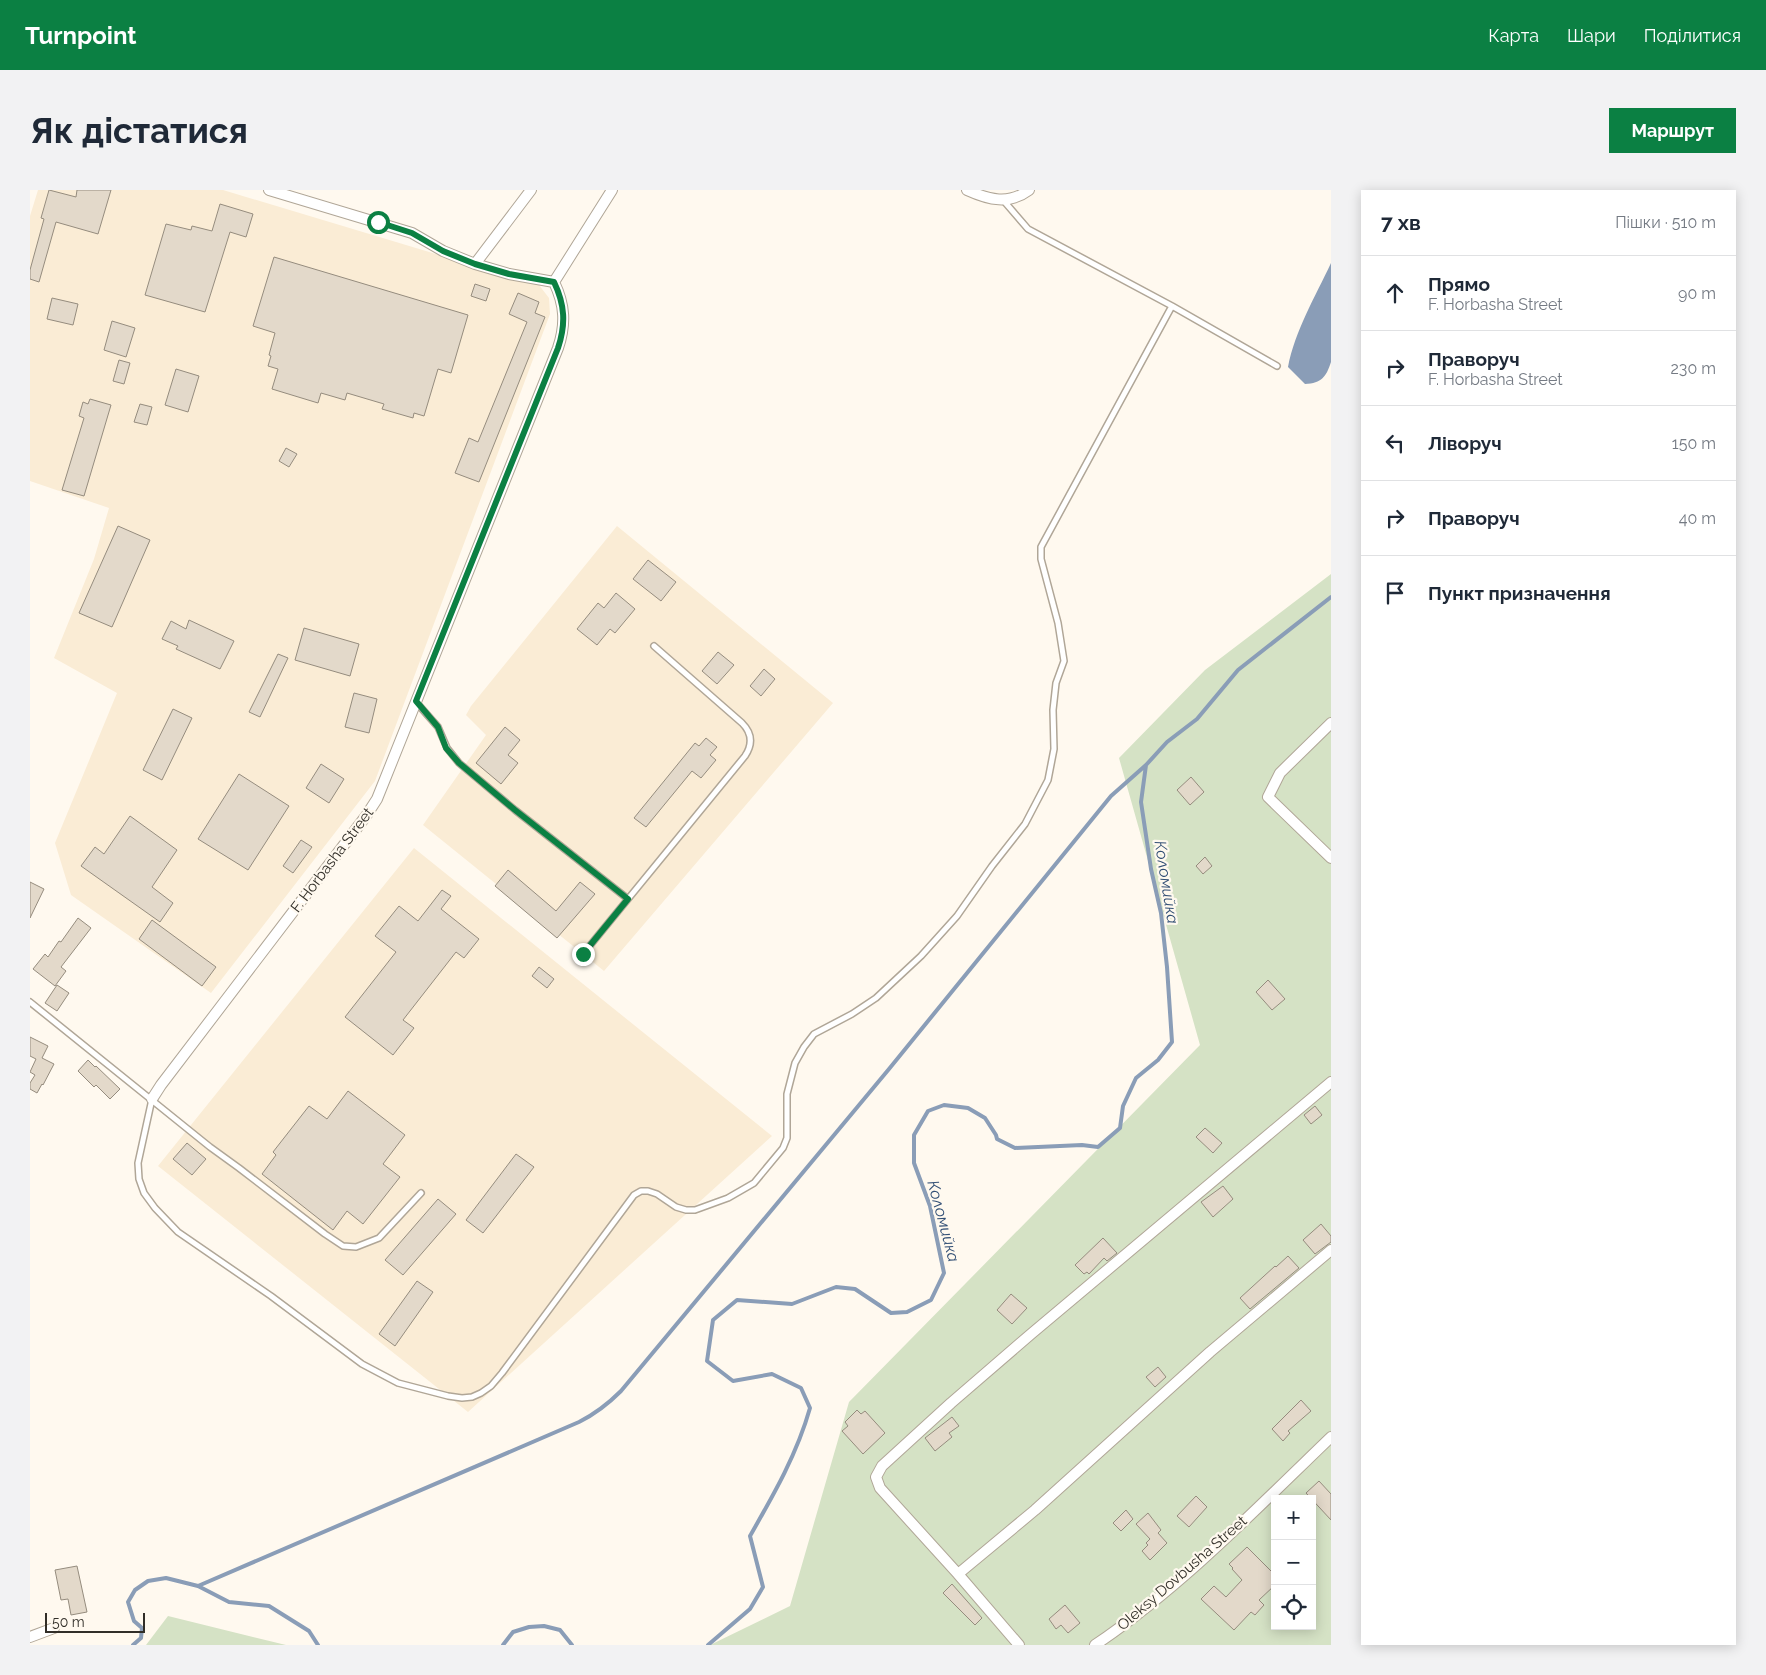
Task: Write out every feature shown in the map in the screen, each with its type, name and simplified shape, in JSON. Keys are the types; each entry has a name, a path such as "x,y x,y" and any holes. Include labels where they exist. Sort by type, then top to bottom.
{"street":[{"path":"269,190 412,233 443,251 475,264 509,274 554,282 612,190"},
{"path":"475,264 531,190"},
{"path":"967,190 988,198 1003,200 1015,198 1029,190"},
{"name":"F. Horbasha Street","path":"152,1099 373,806 558,348 564,325 564,313 559,292 554,282"},
{"path":"1331,722 1280,774 1268,796 1331,858"},
{"path":"1019,1645 880,1488 876,1477 882,1466 1009,1353 1331,1082"},
{"path":"958,1574 1035,1510 1210,1352 1331,1250"},
{"name":"Oleksy Dovbusha Street","path":"1095,1645 1156,1599 1211,1553 1331,1437"},
{"path":"30,1637 54,1628"}],"lane":[{"path":"1003,200 1028,229 1172,306 1277,366"},
{"path":"152,1099 138,1163 139,1179 144,1193 155,1208 178,1232 271,1296 378,1374 398,1383 462,1398 472,1397 491,1386 634,1195 641,1191 648,1191 657,1194 676,1207 695,1210 728,1198 754,1183 783,1148 787,1138 787,1094 796,1063 804,1047 814,1034 852,1014 876,998 922,956 957,916 996,860 1025,824 1048,780 1054,749 1056,683 1064,661 1058,623 1041,559 1041,547 1172,306"},
{"path":"583,954 745,756 750,745 749,733 742,723 654,646"},
{"path":"416,701 438,727 446,748 459,763 515,810 628,899"},
{"path":"30,1002 210,1147 343,1246 356,1247 379,1238 421,1193"}],"shaded area":[{"path":"38,190 223,190 539,285 549,298 550,314 375,781 211,993 71,895 55,843 117,693 54,658 94,559 109,508 30,481 30,216"},
{"path":"617,526 833,703 604,971 423,825 486,735 466,715 471,706"},
{"path":"414,848 772,1136 468,1412 158,1166"}],"green space":[{"path":"1331,574 1331,1645 710,1645 790,1606 849,1402 1200,1045 1119,758 1205,670"},
{"path":"168,1616 286,1645 146,1645"}],"water":[{"path":"1331,263 1331,362 1327,372 1319,381 1305,384 1288,367 1300,327"}],"building":[{"path":"49,190 76,197 77,190 111,190 98,234 56,222 39,282 30,279 30,270 44,219 41,218"},
{"path":"220,204 253,214 246,237 230,232 205,312 145,295 166,224 191,230 192,226 212,231"},
{"path":"274,257 468,315 451,373 438,369 424,416 414,413 413,418 382,409 384,404 347,393 345,400 321,393 318,403 272,389 278,369 268,366 275,333 253,326"},
{"path":"475,284 490,289 486,301 471,296"},
{"path":"518,293 539,302 535,313 545,317 479,482 455,473 469,438 478,442 527,322 509,314"},
{"path":"52,298 78,304 73,325 47,319"},
{"path":"112,321 135,328 126,357 104,350"},
{"path":"119,360 130,363 124,384 113,381"},
{"path":"176,369 199,376 188,412 165,405"},
{"path":"90,399 111,405 84,496 62,490 84,418 79,416 83,402 88,404"},
{"path":"140,404 152,407 147,425 134,422"},
{"path":"286,448 297,454 289,467 279,461"},
{"path":"118,526 150,540 112,627 79,613"},
{"path":"648,560 676,582 661,601 633,579"},
{"path":"616,593 635,609 615,633 610,629 597,645 577,629 598,603 604,608"},
{"path":"189,620 234,641 220,669 176,649 178,646 162,639 171,621 186,629"},
{"path":"304,628 359,644 350,676 295,660"},
{"path":"718,652 734,665 717,684 702,671"},
{"path":"278,654 288,658 260,717 249,712"},
{"path":"764,669 775,679 761,696 750,686"},
{"path":"354,693 377,699 369,733 345,727"},
{"path":"173,709 192,718 162,780 143,770"},
{"path":"505,727 520,740 508,755 518,763 501,784 476,763"},
{"path":"706,738 717,747 710,755 716,760 701,778 692,771 646,827 634,818 695,743 699,746"},
{"path":"321,764 344,779 329,803 306,788"},
{"path":"239,774 289,806 248,870 198,839"},
{"path":"1191,777 1204,792 1190,805 1177,790"},
{"path":"130,816 177,850 152,887 173,903 160,922 81,866 95,847 104,854"},
{"path":"301,840 312,847 293,873 283,866"},
{"path":"1205,857 1212,866 1203,874 1196,866"},
{"path":"508,870 556,911 580,882 595,894 557,938 495,886"},
{"path":"30,882 44,889 30,918"},
{"path":"442,890 451,896 441,909 479,939 464,958 456,952 403,1020 414,1028 393,1055 345,1017 396,952 375,936 399,906 418,921"},
{"path":"78,918 91,928 61,967 66,971 55,986 33,969 45,954 48,957"},
{"path":"152,920 216,967 202,986 139,939"},
{"path":"539,967 554,979 547,988 532,976"},
{"path":"1268,980 1285,999 1272,1010 1256,992"},
{"path":"57,985 69,993 57,1011 45,1003"},
{"path":"30,1037 48,1046 42,1058 54,1064 37,1093 30,1089 30,1083 35,1075 30,1072 36,1059 30,1056"},
{"path":"88,1060 120,1089 110,1099 96,1085 94,1087 78,1071"},
{"path":"348,1091 405,1135 383,1164 400,1177 363,1224 347,1211 333,1230 262,1174 276,1155 273,1152 309,1106 327,1119"},
{"path":"1315,1106 1322,1115 1311,1124 1304,1115"},
{"path":"1205,1128 1222,1143 1213,1153 1196,1137"},
{"path":"187,1143 206,1159 192,1175 173,1159"},
{"path":"516,1154 534,1167 483,1233 466,1220"},
{"path":"1223,1186 1233,1199 1213,1217 1201,1202"},
{"path":"438,1199 456,1214 403,1275 385,1260"},
{"path":"1321,1224 1331,1236 1331,1242 1315,1254 1303,1240"},
{"path":"1103,1238 1117,1253 1107,1261 1104,1258 1089,1274 1087,1272 1084,1274 1075,1265"},
{"path":"1288,1256 1299,1268 1250,1309 1240,1298"},
{"path":"417,1281 433,1292 395,1346 379,1334"},
{"path":"1011,1294 1027,1308 1012,1324 997,1310"},
{"path":"1158,1367 1166,1377 1155,1387 1146,1377"},
{"path":"1301,1400 1311,1411 1288,1431 1290,1433 1283,1441 1272,1429"},
{"path":"857,1410 861,1414 865,1411 885,1433 863,1454 842,1431 848,1426 845,1422"},
{"path":"952,1417 959,1426 949,1433 952,1437 935,1451 925,1438"},
{"path":"1319,1481 1331,1494 1331,1520 1316,1504 1316,1495 1308,1495 1306,1493"},
{"path":"1196,1496 1207,1507 1189,1527 1177,1516"},
{"path":"1126,1510 1133,1519 1121,1531 1113,1523"},
{"path":"1148,1513 1161,1530 1158,1533 1167,1543 1150,1560 1142,1551 1148,1545 1146,1543 1150,1539 1136,1524"},
{"path":"1247,1547 1271,1571 1271,1589 1259,1600 1264,1605 1255,1615 1251,1612 1234,1630 1201,1599 1214,1586 1226,1597 1242,1580 1229,1564"},
{"path":"77,1566 87,1612 71,1615 68,1599 61,1600 55,1570"},
{"path":"952,1584 982,1618 975,1625 943,1593"},
{"path":"1065,1605 1080,1623 1068,1633 1061,1625 1056,1629 1049,1619"}],"waterway":[{"name":"Коломийка","path":"708,1645 750,1609 763,1587 750,1536 792,1458 810,1408 801,1388 772,1374 733,1381 707,1361 713,1320 737,1300 792,1304 836,1287 855,1289 891,1313 907,1312 931,1300 944,1273 930,1206 914,1163 914,1135 928,1111 944,1105 968,1108 985,1118 997,1139 1015,1148 1082,1145 1098,1147 1120,1128 1123,1106 1136,1078 1158,1060 1172,1042 1161,913 1151,869 1141,802 1146,765 1167,742 1197,719 1238,670 1331,597"},
{"path":"198,1586 579,1422 611,1400 621,1391 889,1069 1111,796 1146,765"},
{"name":"Коломийка","path":"133,1645 141,1638 142,1628 134,1621 128,1602 135,1590 148,1581 166,1578 198,1586 229,1602 269,1606 309,1631 318,1645"},
{"name":"Коломийка","path":"503,1645 513,1632 529,1627 544,1626 560,1630 572,1645"}],"route":[{"path":"378,222 412,233 443,251 475,264 509,274 554,282 559,292 564,321 558,348 416,701 438,727 446,748 459,763 515,810 628,899 583,954"}]}
